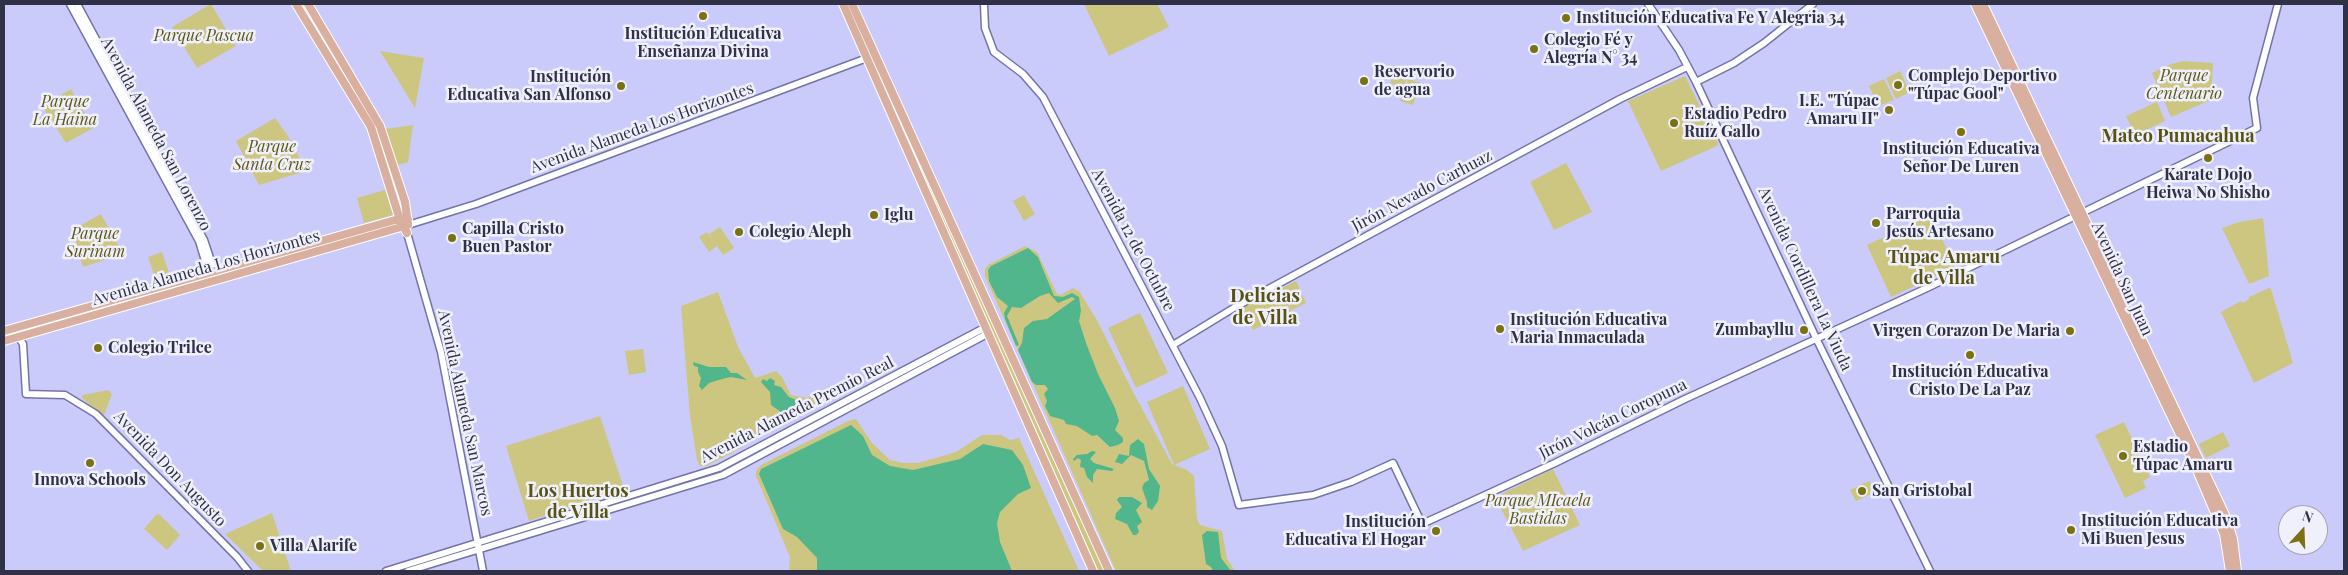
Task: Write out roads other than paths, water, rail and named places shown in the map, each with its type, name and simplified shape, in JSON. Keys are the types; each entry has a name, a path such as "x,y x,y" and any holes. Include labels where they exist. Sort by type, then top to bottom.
{"main road":[{"name":"Avenida Alameda San Marcos","path":"296,4 371,127 407,224"},
{"name":"Avenida Alameda San Marcos","path":"308,4 380,126 403,196 407,224"},
{"path":"843,4 985,331 1093,571"},
{"path":"852,4 1109,571"},
{"name":"Avenida San Juan","path":"1975,4 2079,213 2226,517 2233,539 2237,571"},
{"name":"Avenida San Juan","path":"1983,4 2208,495 2224,534 2230,571"},
{"name":"Avenida Alameda Los Horizontes","path":"4,331 407,224"},
{"path":"963,280 968,275 973,275 983,290"},
{"name":"Avenida Alameda Los Horizontes","path":"4,341 213,277"},
{"path":"999,361 1004,364 1011,380 1018,380 1020,373"}],"street":[{"name":"Avenida Alameda San Lorenzo","path":"70,4 199,242 213,277"},
{"name":"Avenida Alameda San Lorenzo","path":"77,4 204,240 213,277"},
{"name":"Avenida 12 de Octubre","path":"984,4 985,28 994,52 1023,74 1043,98 1172,345 1222,446 1239,504 1313,495 1351,482 1393,462"},
{"name":"Avenida Cordillera La Viuda","path":"1648,4 1679,50 1696,82 1816,338 1930,571"},
{"path":"1696,82 1734,63 1764,43 1813,4"},
{"name":"Jirón Volcán Coropuna","path":"1393,462 1422,524 1554,464 1685,399 1927,288 2256,128 2253,98 2278,4"},
{"name":"Avenida Alameda Los Horizontes","path":"407,224 476,204 875,55"},
{"name":"Jirón Nevado Carhuaz","path":"1172,345 1237,306 1604,108 1688,67"},
{"name":"Avenida Alameda San Marcos","path":"407,224 441,352 483,571"},
{"path":"13,329 20,337"},
{"name":"Avenida Alameda Premio Real","path":"386,571 412,568 478,541 719,468 985,331"},
{"name":"Avenida Alameda Premio Real","path":"435,559 480,550 732,472 985,331"},
{"name":"Avenida Don Augusto","path":"20,337 24,344 26,394 65,395 82,403 106,422 237,557 248,571"}],"place":[{"name":"Institución Educativa Enseñanza Divina","path":"703,16"},
{"name":"Institución Educativa Fe Y Alegria 34","path":"1566,18"},
{"name":"Colegio Fé y Alegría N° 34","path":"1534,49"},
{"name":"Reservorio de agua","path":"1364,81"},
{"name":"Complejo Deportivo \"Túpac Gool\"","path":"1898,85"},
{"name":"Institución Educativa San Alfonso","path":"621,86"},
{"name":"I.E. \"Túpac Amaru II\"","path":"1889,110"},
{"name":"Estadio Pedro Ruíz Gallo","path":"1674,123"},
{"name":"Institución Educativa Señor De Luren","path":"1961,132"},
{"name":"Karate Dojo Heiwa No Shisho","path":"2208,158"},
{"name":"Iglu","path":"874,215"},
{"name":"Parroquia Jesús Artesano","path":"1876,223"},
{"name":"Colegio Aleph","path":"739,232"},
{"name":"Capilla Cristo Buen Pastor","path":"452,238"},
{"name":"Institución Educativa Maria Inmaculada","path":"1500,329"},
{"name":"Zumbayllu","path":"1804,330"},
{"name":"Virgen Corazon De Maria","path":"2070,331"},
{"name":"Colegio Trilce","path":"98,348"},
{"name":"Institución Educativa Cristo De La Paz","path":"1970,355"},
{"name":"Estadio Túpac Amaru","path":"2123,456"},
{"name":"Innova Schools","path":"90,463"},
{"name":"San Gristobal","path":"1862,491"},
{"name":"Institución Educativa Mi Buen Jesus","path":"2071,530"},
{"name":"Institución Educativa El Hogar","path":"1436,531"},
{"name":"Villa Alarife","path":"260,546"}],"district":[{"name":"Mateo Pumacahua","path":"2178,136"},
{"name":"Túpac Amaru de Villa","path":"1944,267"},
{"name":"Delicias de Villa","path":"1265,307"},
{"name":"Los Huertos de Villa","path":"578,501"}],"park label":[{"name":"Parque Pascua","path":"204,36"},
{"name":"Parque Centenario","path":"2184,85"},
{"name":"Parque La Haina","path":"65,111"},
{"name":"Parque Santa Cruz","path":"272,156"},
{"name":"Parque Surinam","path":"95,243"},
{"name":"Parque MIcaela Bastidas","path":"1538,510"}]}
